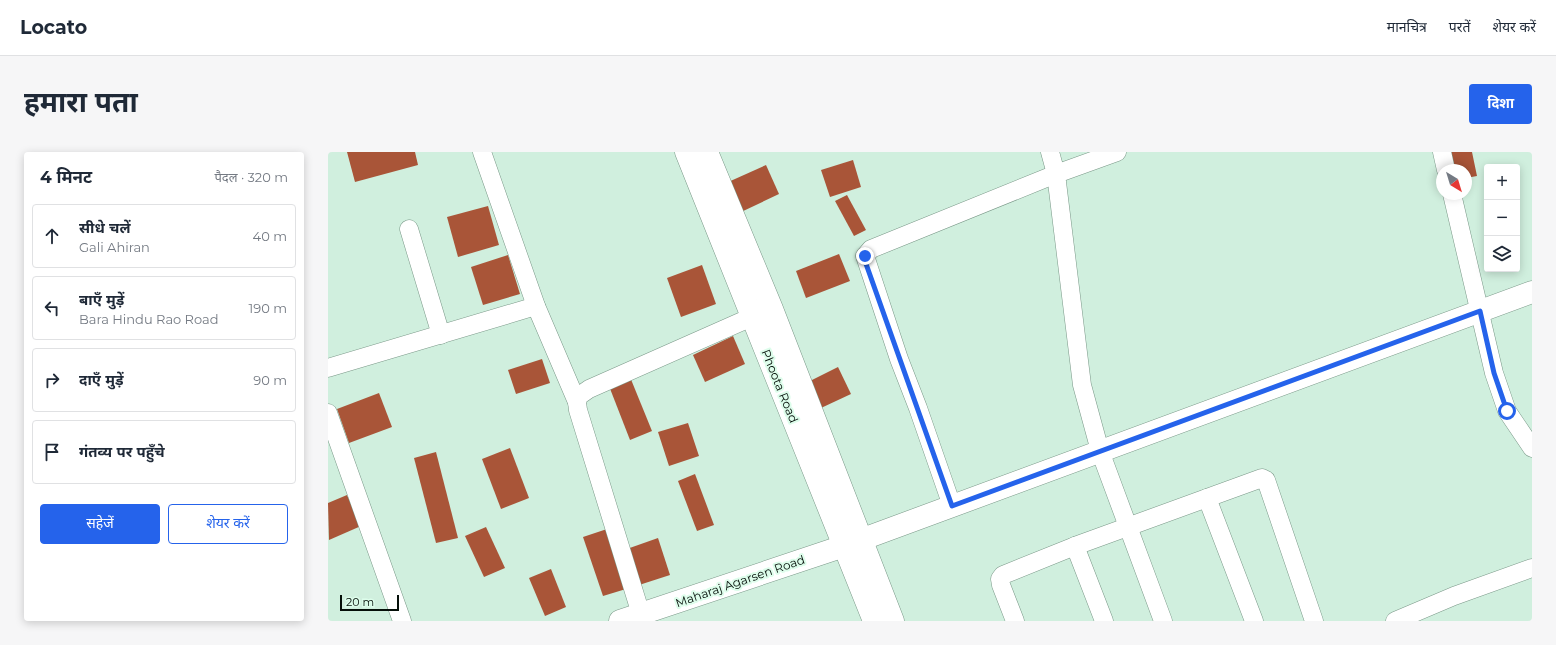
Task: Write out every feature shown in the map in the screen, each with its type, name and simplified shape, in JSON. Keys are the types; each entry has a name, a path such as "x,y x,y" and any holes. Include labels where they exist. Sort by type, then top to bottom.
{"street":[{"path":"482,152 536,306 577,402 578,410 642,618"},
{"name":"Phoota Road","path":"686,152 762,313"},
{"name":"Phoota Road","path":"707,152 762,313 852,542 874,621"},
{"path":"1050,152 1056,174 1082,385 1100,451 1163,621"},
{"path":"952,506 918,408 899,360 865,261 865,256 868,250 1056,174 1117,152"},
{"path":"1442,152 1445,164"},
{"path":"1453,200 1494,373 1507,411 1531,446"},
{"path":"409,229 441,335"},
{"name":"Maharaj Agarsen Road","path":"620,621 642,618 952,506 1532,292"},
{"path":"328,368 536,306"},
{"path":"577,402 579,396 589,389 762,313"},
{"path":"328,413 402,621"},
{"path":"1015,621 1001,585 1000,580 1002,574 1259,478 1266,480 1314,621"},
{"path":"1207,498 1254,621"},
{"name":"Phoota Road","path":"852,542 893,621"},
{"path":"1075,546 1104,621"},
{"path":"1395,621 1454,596 1532,568"}],"building":[{"path":"347,152 415,152 418,165 355,182"},
{"path":"1448,152 1472,152 1477,176 1472,177 1472,164 1451,164"},
{"path":"853,160 861,187 830,197 821,170"},
{"path":"766,165 779,194 739,213 726,183"},
{"path":"847,195 866,230 854,236 835,201"},
{"path":"488,206 499,245 458,257 447,217"},
{"path":"839,254 850,281 806,298 796,271"},
{"path":"508,255 520,294 483,305 471,267"},
{"path":"702,265 716,304 681,317 667,278"},
{"path":"733,336 745,364 705,382 693,355"},
{"path":"542,359 550,383 516,394 508,370"},
{"path":"838,367 851,394 821,408 808,382"},
{"path":"630,377 652,431 630,440 609,386"},
{"path":"379,393 392,427 349,443 337,409"},
{"path":"688,423 699,456 669,466 658,432"},
{"path":"510,448 529,498 501,509 482,459"},
{"path":"436,452 458,538 436,543 414,458"},
{"path":"695,474 714,525 697,531 678,481"},
{"path":"347,495 361,526 329,540 328,503"},
{"path":"486,527 505,568 484,577 465,536"},
{"path":"607,529 626,589 603,596 583,537"},
{"path":"658,538 670,575 636,586 624,550"},
{"path":"551,569 566,607 545,616 529,578"}],"route":[{"path":"865,256 865,261 899,360 918,408 952,506 1480,311 1494,373 1507,411"}]}
